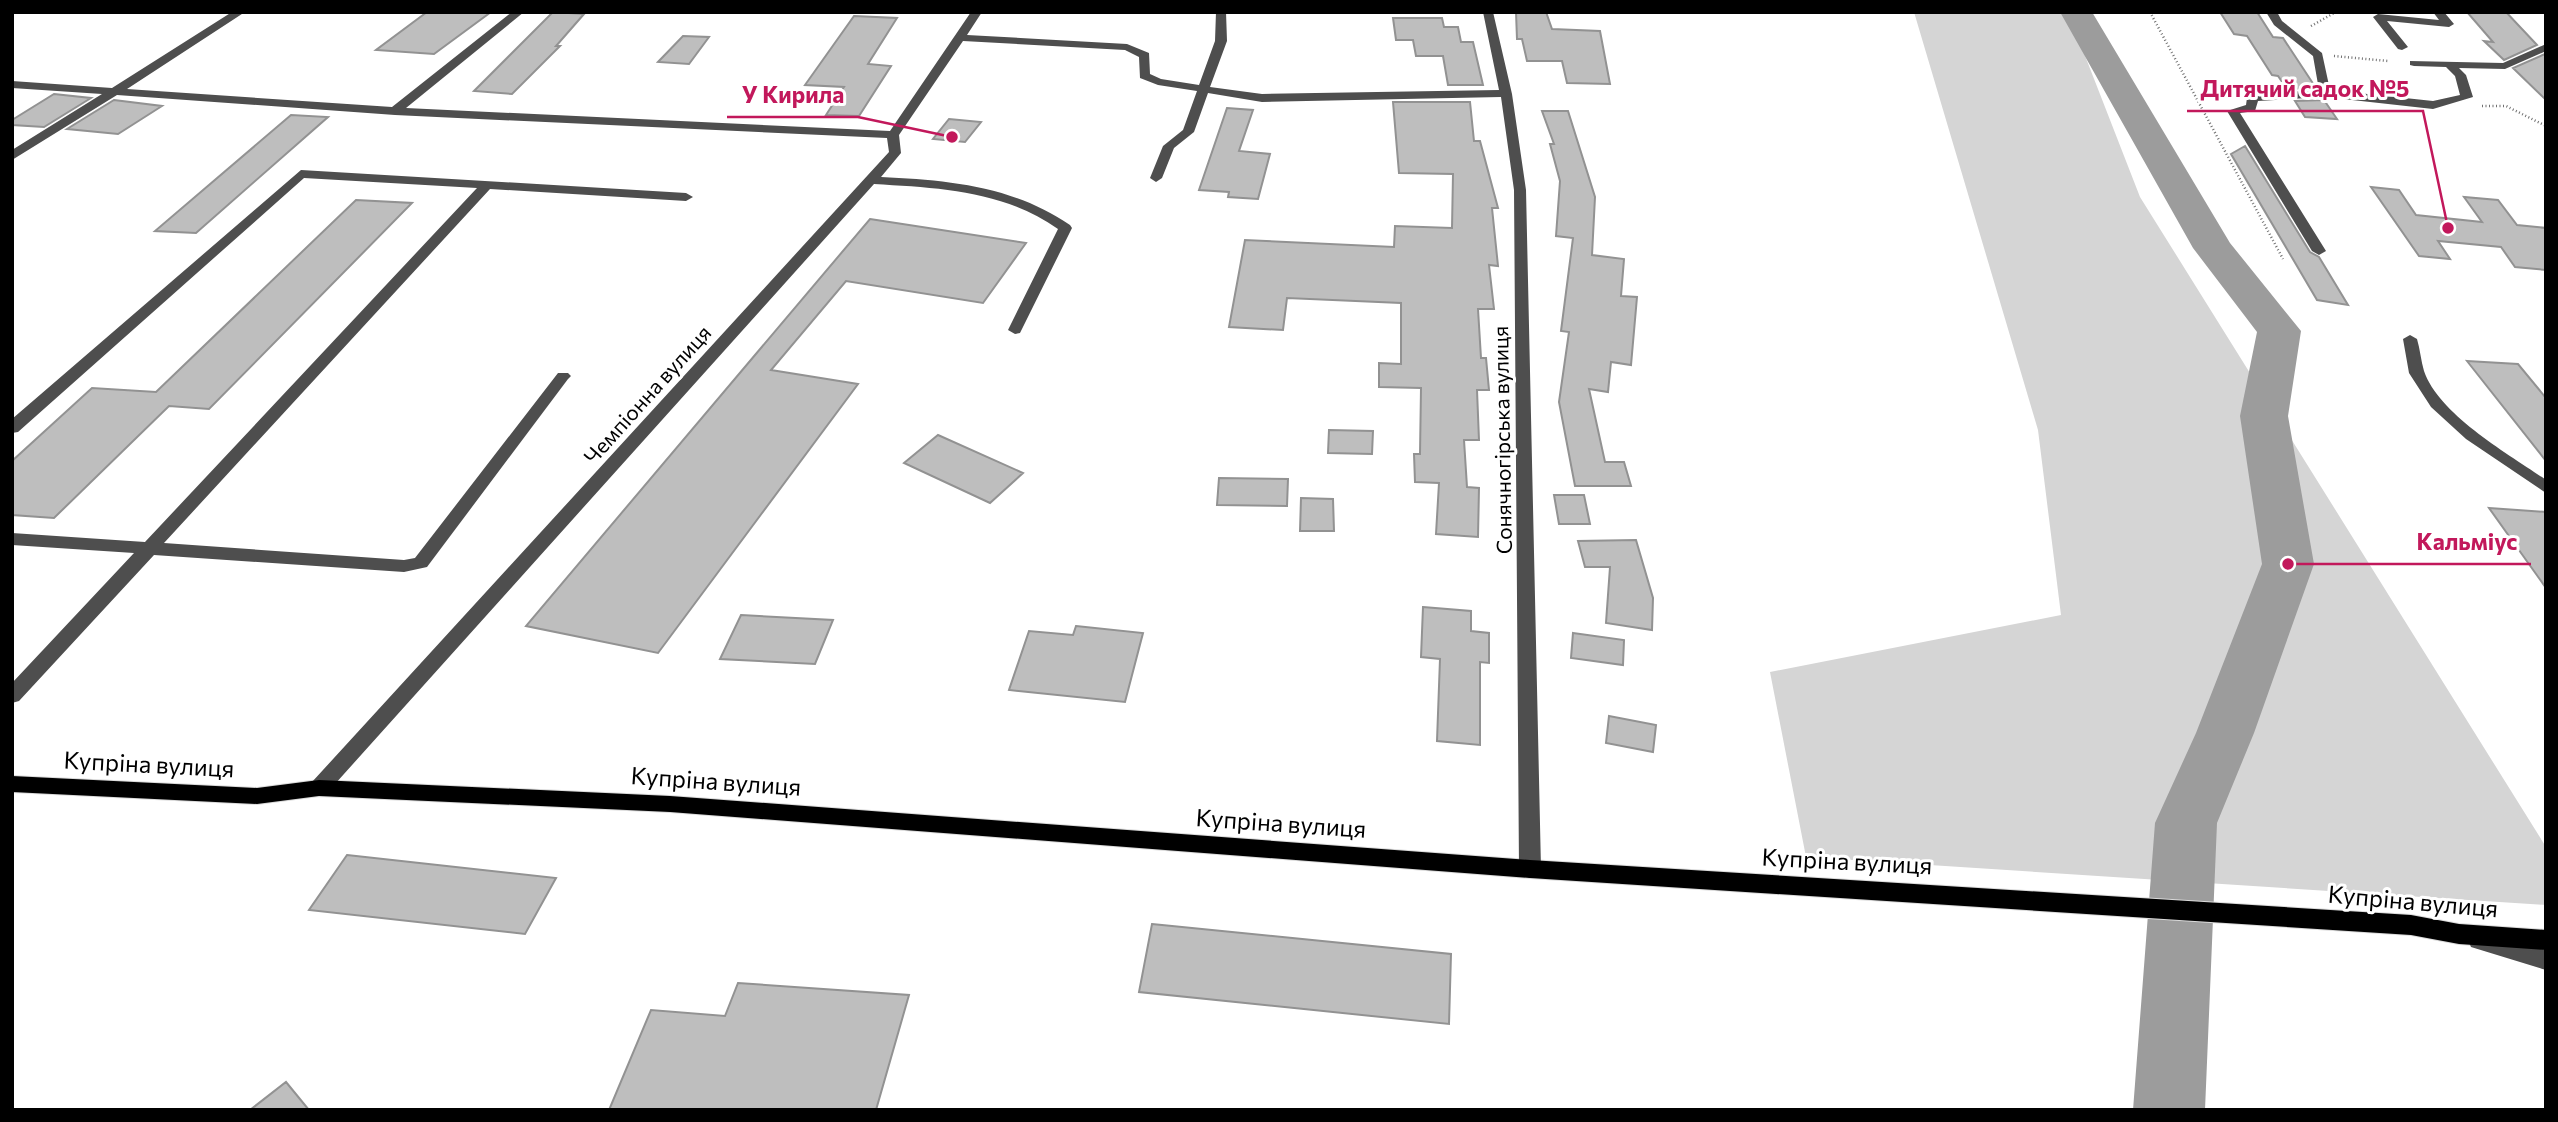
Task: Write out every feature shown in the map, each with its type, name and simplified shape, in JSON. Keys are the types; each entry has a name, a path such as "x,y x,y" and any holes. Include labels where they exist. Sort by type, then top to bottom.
{"main road":[{"name":"Купріна вулиця","path":"12,784 257,796 319,788 670,804 1530,869 2411,925 2459,934 2546,940"}],"street":[{"path":"12,156 240,12"},
{"path":"395,111 519,12"},
{"name":"Чемпіонна вулиця","path":"319,788 895,153 893,135 963,38 978,12"},
{"path":"1156,178 1169,146 1188,132 1221,41 1221,12"},
{"name":"Сонячногірська вулиця","path":"1488,12 1506,94 1520,190 1530,869"},
{"path":"2271,12 2278,23 2318,55 2325,93"},
{"path":"2402,47 2378,18 2449,24 2438,12"},
{"path":"963,38 1127,47 1145,55 1144,76 1158,82 1202,91 1262,98 1488,92 1506,94"},
{"path":"2414,63 2448,62 2505,66 2546,47"},
{"path":"2319,251 2233,111 2251,108 2253,98 2325,93 2434,105 2467,97 2460,75 2448,62"},
{"path":"12,84 395,111 893,135"},
{"path":"12,428 301,174 686,197"},
{"path":"871,180 944,184 1000,194 1048,215 1065,228 1015,330"},
{"path":"12,696 488,184"},
{"path":"2410,339 2417,373 2437,404 2472,435 2546,488"},
{"path":"12,539 404,566 421,563 563,376"},
{"path":"2459,934 2546,960"}],"path":[{"path":"2150,12 2283,259"},
{"path":"2295,36 2336,12"},
{"path":"2318,55 2414,63"}],"shaded area":[{"path":"1914,12 2068,12 2140,197 2546,847 2546,905 1806,857 1770,672 2061,615 2038,430"}],"building":[{"path":"427,12 491,12 434,54 376,50"},
{"path":"553,12 584,14 556,46 560,46 512,94 474,91"},
{"path":"1516,12 1546,12 1552,29 1600,31 1610,84 1567,83 1562,61 1527,61 1522,39 1517,39"},
{"path":"2220,12 2257,12 2273,37 2283,38 2316,88 2287,89 2278,76 2272,75 2247,36 2234,34"},
{"path":"2467,12 2506,12 2537,45 2504,60 2484,41 2493,42"},
{"path":"854,16 897,18 868,64 891,66 859,116 826,115 844,87 805,85"},
{"path":"1393,18 1442,18 1444,27 1458,27 1461,42 1473,42 1483,85 1448,85 1443,56 1416,56 1413,40 1396,40"},
{"path":"683,36 709,37 689,64 658,62"},
{"path":"2546,55 2546,100 2513,68"},
{"path":"54,94 91,98 44,127 12,125 12,120"},
{"path":"114,100 162,106 118,134 67,129"},
{"path":"2324,100 2337,119 2305,117 2295,101"},
{"path":"1393,102 1470,102 1474,141 1480,141 1498,208 1492,208 1498,266 1489,265 1494,309 1478,309 1481,358 1486,358 1489,390 1477,390 1479,440 1464,440 1467,487 1479,488 1478,537 1436,534 1439,483 1415,482 1414,454 1420,454 1421,388 1379,387 1379,363 1401,364 1401,303 1287,298 1283,330 1229,327 1245,240 1394,247 1395,226 1452,228 1453,174 1399,173"},
{"path":"1227,108 1253,110 1239,151 1270,154 1258,199 1228,197 1229,192 1199,190"},
{"path":"1542,111 1568,111 1595,197 1592,255 1624,259 1621,296 1637,297 1631,365 1611,362 1608,392 1589,389 1605,462 1624,462 1631,486 1575,486 1559,402 1569,332 1561,331 1573,238 1556,236 1560,181 1550,144 1554,144"},
{"path":"291,115 328,117 196,233 155,231"},
{"path":"949,119 981,122 965,142 933,139"},
{"path":"2245,146 2310,252 2319,257 2348,305 2317,300 2231,154"},
{"path":"2371,187 2399,190 2416,215 2482,222 2464,197 2498,200 2517,225 2546,228 2546,270 2515,267 2501,247 2438,241 2450,259 2419,256"},
{"path":"356,200 412,203 209,409 169,406 54,518 12,515 12,461 92,388 156,392"},
{"path":"870,219 1026,243 983,303 846,281 771,370 858,384 658,653 526,626"},
{"path":"2467,361 2518,364 2546,398 2546,461"},
{"path":"1329,430 1373,431 1372,454 1328,453"},
{"path":"938,435 1023,473 990,503 904,463"},
{"path":"1219,478 1288,479 1287,506 1217,505"},
{"path":"1554,495 1584,495 1590,524 1559,524"},
{"path":"1301,498 1333,499 1334,531 1300,531"},
{"path":"2489,508 2546,512 2546,588"},
{"path":"1636,540 1653,598 1652,630 1606,623 1610,567 1585,567 1578,541"},
{"path":"1423,607 1471,611 1471,631 1489,633 1489,663 1480,662 1480,745 1437,741 1440,659 1421,657"},
{"path":"741,615 833,620 815,664 720,659"},
{"path":"1076,626 1143,633 1125,702 1009,690 1029,631 1073,635"},
{"path":"1573,633 1624,640 1623,665 1571,658"},
{"path":"1609,716 1656,725 1653,752 1606,743"},
{"path":"347,855 556,878 525,934 309,910"},
{"path":"1152,924 1451,954 1449,1024 1139,992"},
{"path":"738,983 909,995 876,1110 609,1110 651,1010 725,1016"},
{"path":"286,1082 309,1110 250,1110"}],"waterway":[{"path":"2076,12 2213,248 2279,331 2264,416 2288,564 2225,733 2186,823 2169,1110"}],"place":[{"name":"У Кирила","path":"952,137"},
{"name":"Дитячий садок №5","path":"2448,228"},
{"name":"Кальміус","path":"2288,564"}]}
